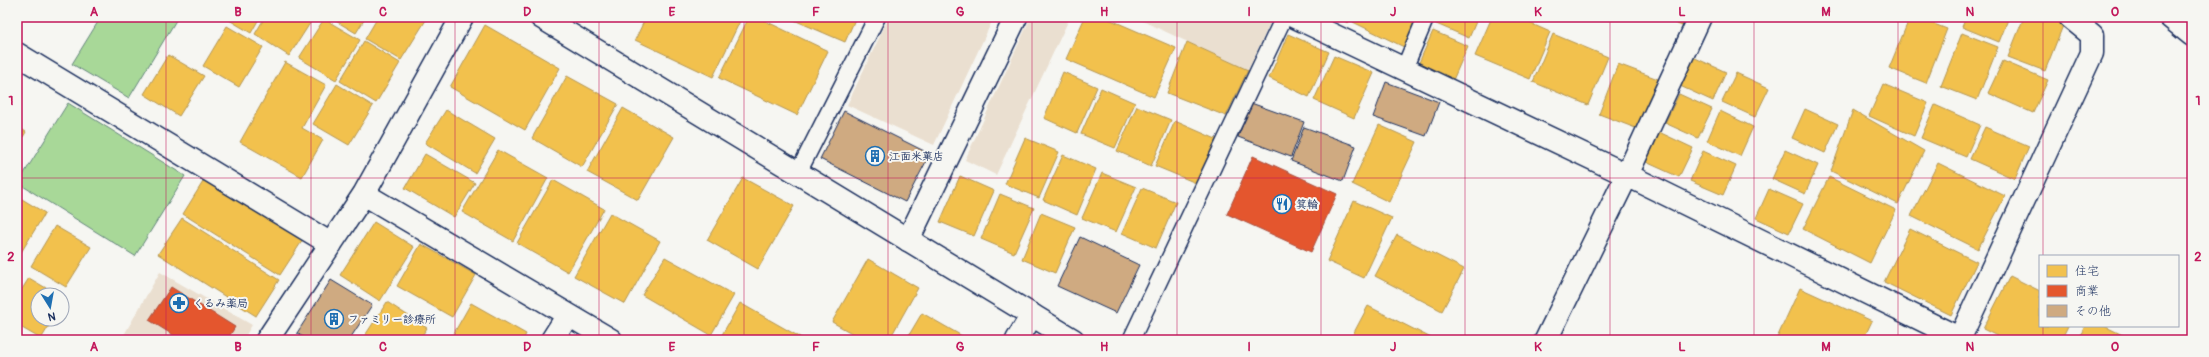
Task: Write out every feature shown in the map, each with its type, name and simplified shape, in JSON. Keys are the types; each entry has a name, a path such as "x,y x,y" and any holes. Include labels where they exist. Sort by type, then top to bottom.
{"main road":[{"path":"541,17 1073,340"},
{"path":"908,240 1016,17"},
{"path":"1295,17 1627,175 1961,339 2092,53 2092,35 2070,17"},
{"path":"1546,340 1627,175 1700,17"},
{"path":"2170,17 2192,35"},
{"path":"267,340 364,194 456,19"},
{"path":"17,54 331,244"},
{"path":"364,194 611,340"},
{"path":"552,340 568,315"},
{"path":"1017,340 1032,315"}],"lane":[{"path":"798,173 877,17"},
{"path":"1131,340 1284,17"},
{"path":"1404,69 1426,17"}],"shaded area":[{"path":"889,17 994,17 934,145 847,105"},
{"path":"1031,17 1070,17 996,175 965,160"},
{"path":"1134,17 1273,17 1248,70"},
{"path":"160,272 252,325 243,340 121,340"}],"green space":[{"path":"101,17 178,17 129,98 72,64"},
{"path":"68,103 185,176 135,256 18,183"}],"building: 住宅":[{"path":"224,17 260,17 251,33"},
{"path":"265,17 314,17 289,56 255,34"},
{"path":"329,17 366,17 356,33"},
{"path":"378,17 420,17 426,20 401,60 365,39"},
{"path":"646,17 742,17 713,77 635,40"},
{"path":"749,17 757,17 828,51 797,115 719,78"},
{"path":"787,17 856,17 845,42"},
{"path":"1085,17 1104,17 1176,48 1154,97 1066,59"},
{"path":"1337,17 1351,17 1348,23"},
{"path":"1355,17 1418,17 1404,47 1353,22"},
{"path":"1436,17 1478,17 1469,38 1434,23"},
{"path":"1492,17 1516,17 1550,32 1530,79 1475,56"},
{"path":"1660,17 1686,17 1682,26"},
{"path":"1910,17 1916,17 1947,29 1926,83 1889,68"},
{"path":"1966,17 2009,17 1999,42 1962,27"},
{"path":"2024,17 2066,18 2045,71 2008,57"},
{"path":"324,19 360,40 336,80 299,58"},
{"path":"485,25 560,68 525,130 450,87"},
{"path":"227,26 263,47 239,87 203,66"},
{"path":"1433,31 1468,46 1453,80 1418,65"},
{"path":"1962,33 1998,47 1977,100 1941,86"},
{"path":"1288,34 1329,52 1309,97 1269,78"},
{"path":"1553,34 1608,57 1588,105 1533,82"},
{"path":"364,41 400,63 376,103 340,81"},
{"path":"1187,42 1248,70 1226,116 1167,93"},
{"path":"168,55 204,76 179,116 144,94"},
{"path":"1334,56 1374,73 1354,118 1314,100"},
{"path":"1693,57 1726,72 1713,101 1680,86"},
{"path":"2003,61 2048,80 2033,113 1988,93"},
{"path":"285,62 326,85 302,128 323,140 302,177 240,142"},
{"path":"1618,64 1658,79 1638,129 1599,114"},
{"path":"1063,72 1097,87 1077,133 1044,118"},
{"path":"1736,73 1769,88 1755,117 1722,102"},
{"path":"567,76 618,104 582,167 532,138"},
{"path":"337,84 373,106 349,145 313,124"},
{"path":"1883,84 1928,103 1914,136 1869,116"},
{"path":"1101,88 1135,103 1115,148 1081,134"},
{"path":"1679,94 1712,109 1698,138 1665,123"},
{"path":"1935,105 1980,125 1966,157 1921,138"},
{"path":"1137,106 1171,120 1151,166 1117,151"},
{"path":"623,108 674,137 638,200 587,172"},
{"path":"1805,109 1838,124 1825,153 1792,138"},
{"path":"446,110 495,139 475,173 425,143"},
{"path":"1853,110 1924,151 1898,204 1831,171"},
{"path":"1720,111 1753,127 1740,156 1707,141"},
{"path":"1175,121 1216,139 1196,183 1155,166"},
{"path":"1379,125 1417,142 1389,202 1352,184"},
{"path":"17,126 26,132 17,147"},
{"path":"1985,127 2029,146 2015,179 1970,159"},
{"path":"1659,132 1693,148 1679,177 1646,162"},
{"path":"1025,138 1059,152 1039,198 1005,184"},
{"path":"498,150 548,178 513,241 462,212"},
{"path":"1785,150 1818,165 1805,194 1772,179"},
{"path":"1703,151 1736,166 1723,195 1690,181"},
{"path":"425,154 475,183 454,217 405,188"},
{"path":"1063,155 1096,169 1077,215 1043,200"},
{"path":"1938,163 2005,196 1978,249 1911,216"},
{"path":"1102,173 1136,187 1116,232 1082,218"},
{"path":"960,176 994,191 974,236 940,222"},
{"path":"206,177 304,238 280,275 183,214"},
{"path":"1829,177 1896,210 1870,263 1803,229"},
{"path":"743,178 794,206 758,269 707,240"},
{"path":"553,180 604,209 568,272 517,243"},
{"path":"1142,188 1176,202 1156,248 1122,233"},
{"path":"1769,189 1803,204 1789,233 1756,218"},
{"path":"1000,194 1034,208 1014,253 981,239"},
{"path":"17,196 45,213 17,259"},
{"path":"1354,201 1392,218 1364,278 1327,261"},
{"path":"610,213 660,241 625,304 574,276"},
{"path":"1041,213 1075,227 1055,273 1022,259"},
{"path":"182,218 279,280 256,316 158,254"},
{"path":"374,222 414,247 380,301 340,275"},
{"path":"55,226 91,247 66,287 31,266"},
{"path":"1910,229 1977,262 1951,315 1884,282"},
{"path":"1397,235 1464,269 1442,311 1375,276"},
{"path":"421,244 476,275 452,317 397,286"},
{"path":"665,257 734,295 711,335 642,295"},
{"path":"868,259 918,288 889,340 864,340 832,322"},
{"path":"2010,276 2039,290 2039,327 2068,327 2061,340 2005,340 1983,329"},
{"path":"29,278 44,287 30,287 30,327 48,327 41,339 17,325 17,297"},
{"path":"1800,288 1872,321 1863,340 1776,340"},
{"path":"387,302 427,328 419,340 362,340"},
{"path":"471,303 526,334 523,340 450,340"},
{"path":"740,303 805,340 719,340"},
{"path":"1368,306 1435,340 1350,340"},
{"path":"922,313 969,340 906,340"},
{"path":"2084,327 2106,327 2133,340 2078,340"}],"building: 商業":[{"name":"箕輪","path":"1253,156 1337,194 1311,252 1227,214"},
{"name":"くるみ薬局","path":"171,287 235,327 227,340 181,340 149,320"}],"building: その他":[{"path":"1386,82 1439,102 1426,136 1373,117"},
{"path":"1251,103 1304,122 1291,157 1238,137"},
{"name":"江面米菓店","path":"844,111 930,154 905,202 820,159"},
{"path":"1304,127 1356,146 1343,181 1291,161"},
{"path":"1080,237 1139,265 1116,313 1057,286"},
{"name":"ファミリー診療所","path":"331,280 372,305 349,340 308,340 297,333"}],"place":[{"name":"江面米菓店","path":"875,156"},
{"name":"箕輪","path":"1282,204"},
{"name":"くるみ薬局","path":"179,303"},
{"name":"ファミリー診療所","path":"334,319"}]}
